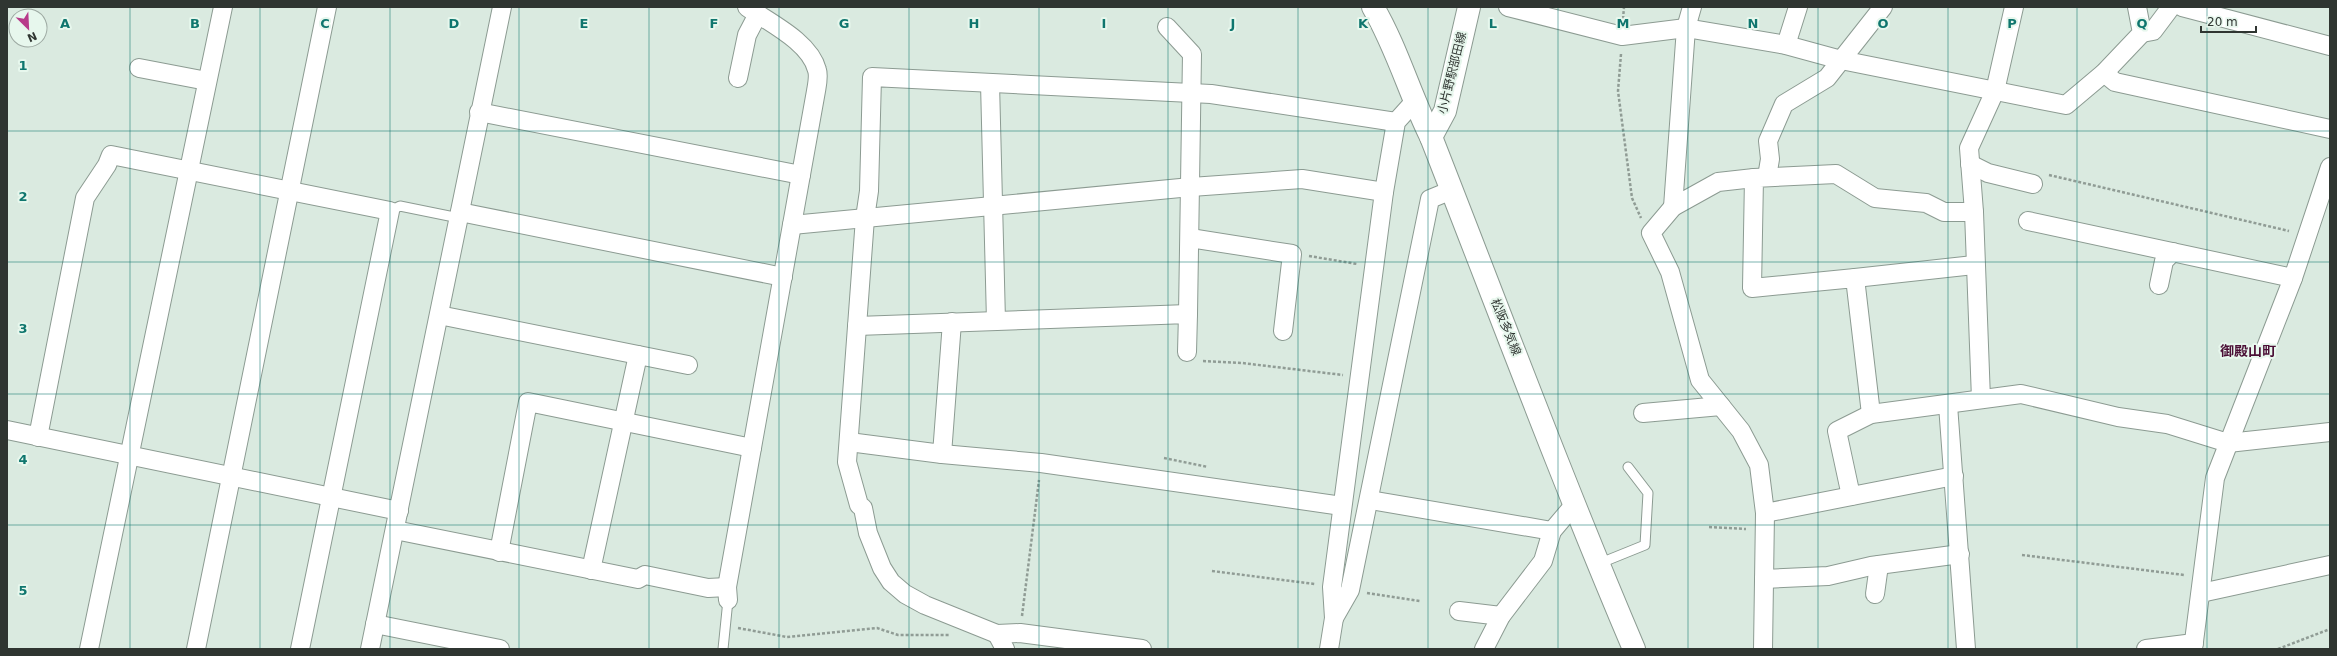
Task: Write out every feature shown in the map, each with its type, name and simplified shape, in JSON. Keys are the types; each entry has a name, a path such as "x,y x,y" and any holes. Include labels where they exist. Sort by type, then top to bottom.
{"main road":[{"name":"松阪多気線","path":"1373,7 1382,22 1414,102 1431,137 1574,505 1634,649"},
{"name":"小片野駅部田線","path":"1431,137 1445,111 1469,7"}],"street":[{"path":"89,649 223,7"},
{"path":"196,649 327,7"},
{"path":"370,649 460,215 479,112 502,7"},
{"path":"1508,7 1622,36 1686,28 1786,45 1841,60 2066,105 2104,73 2142,33 2153,31 2171,7"},
{"path":"1673,207 1686,28 1692,7"},
{"path":"1786,45 1798,7"},
{"path":"1883,7 1827,78 1784,104 1768,141 1770,159 1760,177 1752,288 1974,265"},
{"path":"1981,399 1974,265 1974,212 1969,148 1994,91 2014,7"},
{"path":"2137,7 2142,33"},
{"path":"2182,7 2330,46"},
{"path":"395,530 638,579 645,575 708,588 728,594 752,448 816,91 817,70 810,54 803,46 753,11 738,78"},
{"path":"1167,27 1192,54 1188,314 1191,356"},
{"path":"139,68 207,81"},
{"path":"2104,73 2115,82 2330,129"},
{"path":"1142,649 1020,633 998,644 905,594 891,582 874,550 863,508 859,505 847,462 868,192 872,77 1192,92 1396,122"},
{"path":"990,83 996,321"},
{"path":"1328,649 1334,618 1332,587 1384,192 1396,122 1414,102"},
{"path":"479,112 801,175"},
{"path":"38,437 85,198 108,165 111,155 390,211 300,649"},
{"path":"1970,164 1988,173 2040,180"},
{"path":"2146,649 2194,646 2215,478 2293,278 2330,167"},
{"path":"1763,649 1765,522 1760,465 1741,431 1700,380 1670,272 1651,233 1673,207 1718,182 1760,177 1836,174 1875,198 1926,203 1944,212 1974,212"},
{"path":"792,225 1190,187 1302,179 1384,192"},
{"path":"1334,618 1350,590 1370,500 1430,199 1452,190"},
{"path":"460,215 783,277"},
{"path":"2028,221 2293,278"},
{"path":"1190,238 1292,254 1283,331"},
{"path":"2160,285 2164,261 2173,252"},
{"path":"1855,278 1871,414"},
{"path":"439,314 688,365"},
{"path":"857,326 1188,314"},
{"path":"942,454 952,322"},
{"path":"591,570 638,355"},
{"path":"1851,496 1837,431 1871,414 1948,405 1981,399 2021,394 2118,417 2167,424 2228,443 2330,432"},
{"path":"499,552 528,402 752,448"},
{"path":"1948,405 1966,649"},
{"path":"1643,413 1721,406"},
{"path":"7,430 399,511"},
{"path":"849,442 942,454 1041,463 1342,506"},
{"path":"1347,468 1375,473"},
{"path":"1765,522 1851,496 1954,476"},
{"path":"1370,500 1552,531"},
{"path":"1484,649 1501,616 1543,561 1552,531 1574,505"},
{"path":"1764,579 1828,576 1878,565 1960,554"},
{"path":"1875,594 1878,565"},
{"path":"2202,585 2330,565"},
{"path":"1459,611 1501,616"},
{"path":"375,624 500,649"}],"lane":[{"path":"390,211 400,206 460,215"},
{"path":"1598,564 1645,545 1648,493 1628,467"},
{"path":"723,649 728,594"}],"path":[{"path":"1624,7 1618,91 1632,198 1642,222 1651,233"},
{"path":"2040,180 2308,235"},
{"path":"1292,254 1374,266"},
{"path":"1191,356 1360,377"},
{"path":"1020,633 1041,463"},
{"path":"1709,527 1765,522"},
{"path":"2022,555 2202,585"},
{"path":"726,624 746,630 787,637 877,628 898,635 957,635"},
{"path":"2278,649 2330,629"}],"district":[{"name":"御殿山町","path":"2248,351"}]}
